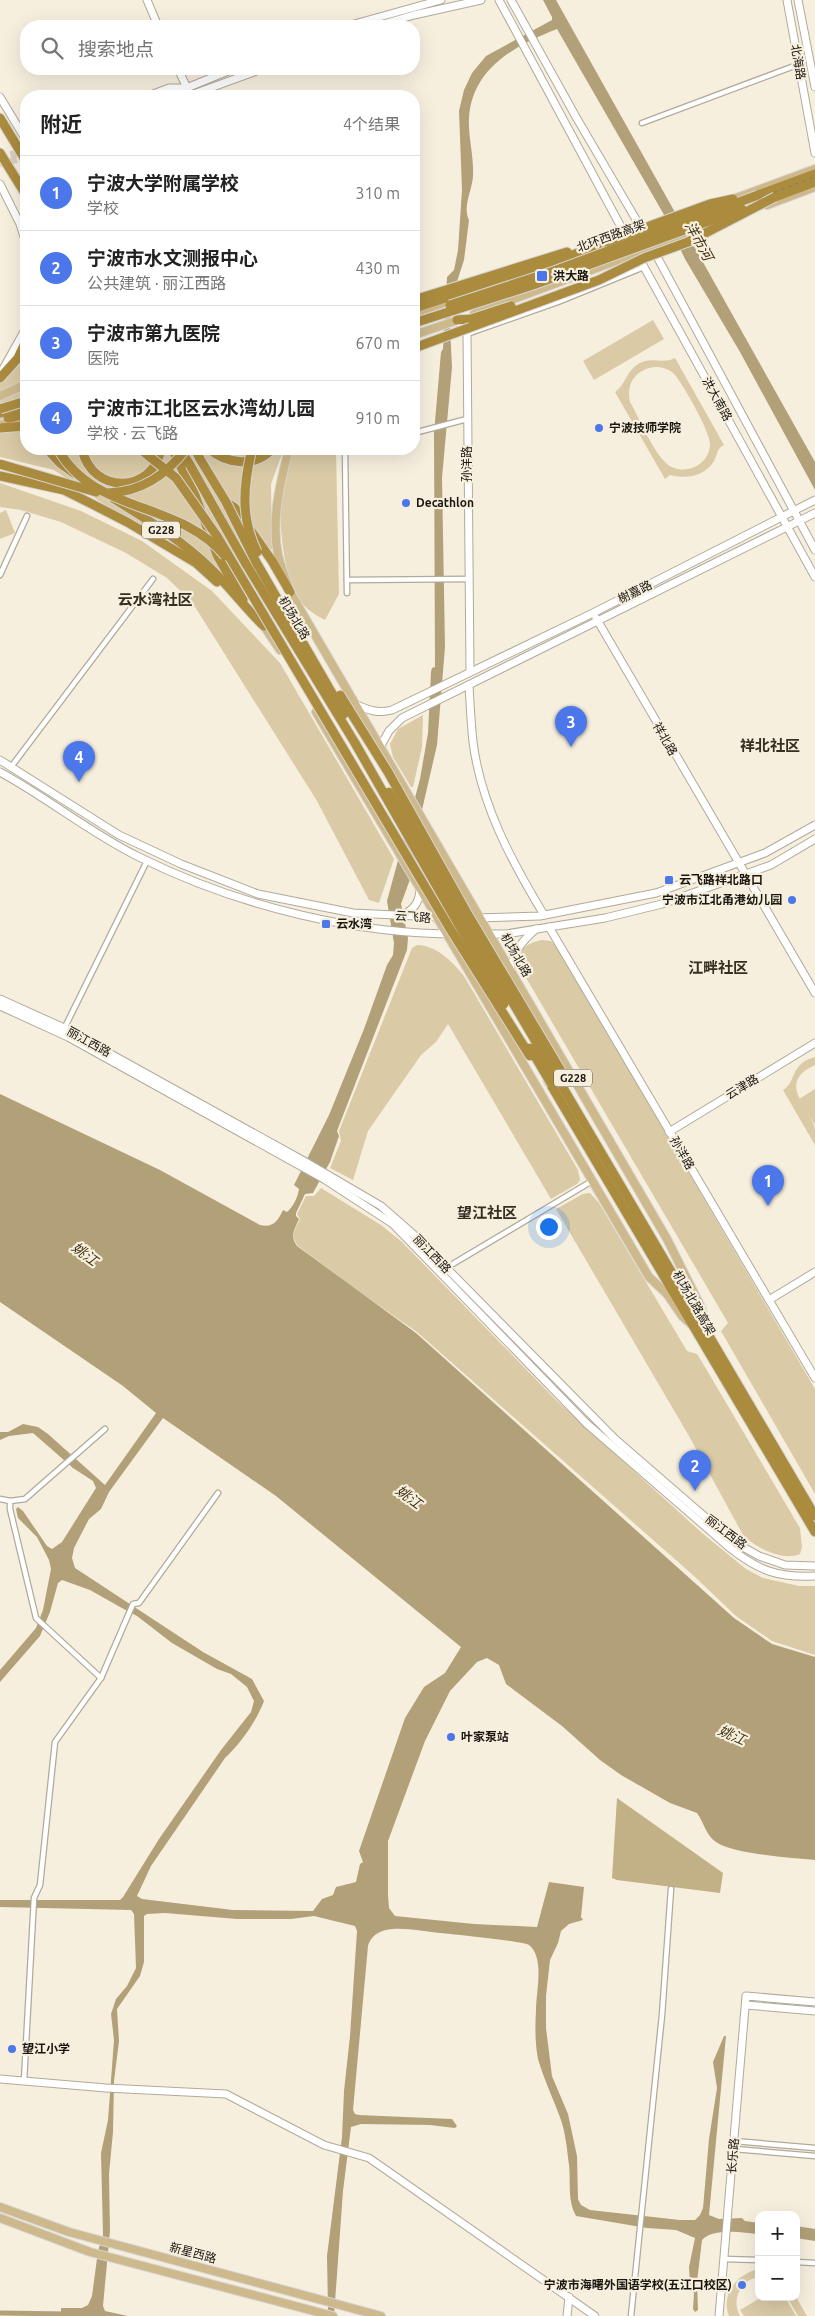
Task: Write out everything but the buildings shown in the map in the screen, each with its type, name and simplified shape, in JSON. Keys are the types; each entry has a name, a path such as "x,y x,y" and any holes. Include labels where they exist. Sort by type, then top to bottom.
{"highway":[{"path":"0,118 20,151"},
{"path":"0,153 20,186"},
{"name":"北环西路高架","path":"420,316 554,270 815,174"},
{"path":"16,179 20,189"},
{"name":"北环西路高架","path":"420,321 533,285 815,182"},
{"path":"420,306 539,268 710,204 758,195"},
{"path":"457,320 471,319 688,242 775,197"},
{"path":"420,298 547,257 606,242"},
{"path":"420,346 599,280 641,260"},
{"path":"0,378 20,354"},
{"path":"2,407 20,402"},
{"path":"0,413 20,408"},
{"path":"0,419 20,415"},
{"path":"0,426 20,423"},
{"name":"G228","path":"53,455 80,478 188,548 212,570 241,604"},
{"path":"62,455 68,464 90,486 131,504 181,521 198,532 220,550 246,584"},
{"path":"83,455 89,468 100,478 121,483 133,482 144,476 156,464 160,455"},
{"path":"147,455 176,478 192,498 246,584 449,927 530,1056 558,1081"},
{"path":"175,455 195,495 217,556 243,599 264,626"},
{"path":"0,464 94,491 127,492 142,487 162,475 181,455"},
{"name":"机场北路","path":"184,455 246,564 558,1081"},
{"name":"机场北路","path":"198,455 226,502 256,562 558,1081"},
{"path":"218,455 223,458 243,462 254,461 266,455"},
{"path":"251,455 244,496 245,515 250,535 265,568 388,772 558,1081"},
{"name":"G228","path":"0,476 64,490 127,522 196,564 264,626"},
{"path":"226,502 235,508 290,592"},
{"name":"机场北路高架","path":"558,1081 815,1516"},
{"name":"机场北路高架","path":"558,1081 692,1325 815,1532"}],"main road":[{"path":"146,0 155,20"},
{"path":"369,20 441,0"},
{"path":"397,20 481,0"},
{"name":"洪大南路","path":"499,0 618,222 641,260 815,578"},
{"name":"洪大南路","path":"511,0 644,233 815,550"},
{"name":"北海路","path":"787,0 815,153"},
{"name":"北海路","path":"798,0 815,87"},
{"path":"181,75 188,90"},
{"path":"180,90 218,75"},
{"path":"206,90 246,75"},
{"path":"164,90 187,87"},
{"path":"0,97 20,130"},
{"path":"420,310 484,291 815,169"},
{"path":"0,184 20,224"},
{"path":"420,332 641,260 652,248 815,187"},
{"path":"457,320 467,334"},
{"name":"孙洋路","path":"467,334 470,672"},
{"path":"0,373 20,338"},
{"path":"0,396 20,387"},
{"name":"G228","path":"288,455 280,483 276,515 278,554 290,592"},
{"name":"榭嘉路","path":"354,704 382,713 392,710 593,613 814,501"},
{"name":"榭嘉路","path":"380,747 388,731 402,718 815,513"},
{"name":"机场北路","path":"290,592 666,1238 701,1307 710,1336"},
{"name":"祥北路","path":"593,613 739,864 815,987"},
{"name":"G228","path":"264,626 285,658 649,1277 667,1294 682,1316 692,1325"},
{"path":"468,685 473,744 484,791 503,841 544,915"},
{"name":"云飞路","path":"0,760 119,835 181,864 258,894 353,913 437,918 544,915 656,893 765,853 815,824"},
{"name":"云飞路","path":"0,772 79,823 147,861 198,884 268,906 360,927 416,932 489,934 605,918 662,904 771,865 815,839"},
{"name":"祥北路","path":"746,874 815,993"},
{"path":"402,916 415,907 419,900 420,890"},
{"name":"孙洋路","path":"549,927 815,1378"},
{"path":"510,970 512,957 519,945 536,929"},
{"name":"丽江西路","path":"0,999 63,1031 324,1177 381,1206 413,1234 587,1424 730,1548 748,1563 772,1574 795,1577 815,1576"},
{"path":"0,1006 63,1031"},
{"name":"云津路","path":"670,1133 815,1043"},
{"name":"云津路","path":"670,1133 815,1048"},
{"name":"丽江西路","path":"444,1270 615,1439 734,1542 760,1556 784,1565 815,1566"},
{"path":"769,1300 815,1272"},
{"name":"长乐路","path":"719,2316 746,1996 815,2002"},
{"path":"746,2005 815,2011"},
{"path":"0,2079 106,2088 226,2094 324,2145 369,2158 595,2316"},
{"name":"新星西路","path":"0,2207 69,2232 382,2316"},
{"name":"新星西路","path":"0,2218 90,2252 333,2316"},
{"path":"567,2316 569,2297"}],"street":[{"path":"642,123 797,65"},
{"path":"467,334 558,302 641,260"},
{"path":"420,431 467,419"},
{"path":"345,455 347,593"},
{"path":"0,575 27,516"},
{"path":"347,580 468,579"},
{"path":"11,767 153,580"},
{"path":"63,1031 147,861"},
{"path":"444,1270 592,1181"},
{"path":"0,1500 26,1499 106,1429"},
{"path":"24,2081 34,1898 40,1885 53,1751 56,1742 101,1678 133,1604 139,1603 218,1493"},
{"path":"10,1501 12,1517 36,1618 101,1678"},
{"path":"631,2316 662,2016 671,1890"},
{"path":"734,2145 815,2148"},
{"path":"734,2145 815,2156"},
{"path":"724,2259 755,2260"},
{"path":"800,2262 815,2263"}],"shaded area":[{"path":"653,320 664,339 594,380 583,361"},
{"path":"20,356 20,455 282,455 271,484 272,549 224,579 171,542 108,507 54,470 0,457 0,381"},
{"path":"675,358 724,445 720,448 710,466 700,474 688,477 670,475 665,479 615,392 622,386 635,366 640,363 644,361 671,360","holes":["657,367 668,370 677,378 706,429 710,444 709,452 705,459 693,468 678,469 671,467 665,462 650,441 630,402 629,395 634,378 648,368"]},
{"path":"291,455 336,455 339,594 325,620 302,603 296,595 290,580 282,543 281,522 283,481"},
{"path":"0,483 81,511 142,541 212,591 280,663 394,859 379,903 369,900 317,801 192,602 167,578 126,553 61,522 21,510 0,507"},
{"path":"6,510 15,533 0,539 0,513"},
{"path":"423,715 422,747 413,787 411,787 393,757 390,744 398,729"},
{"path":"542,940 551,941 557,947 815,1389 815,1494 721,1331 728,1323 518,964 518,958 525,947"},
{"path":"417,945 437,951 455,965 464,976 578,1170 580,1180 577,1184 551,1199 448,1024 436,1042 421,1055 368,1131 353,1180 330,1168 341,1141 339,1131 412,948"},
{"path":"815,1057 815,1065 803,1072 796,1088 798,1096 815,1129 815,1145 783,1090 787,1087 797,1068 807,1060"},
{"path":"815,1089 815,1125 799,1099"},
{"path":"321,1188 381,1225 402,1242 557,1401 702,1533 746,1569 763,1578 799,1586 815,1586 815,1655 772,1641 736,1616 694,1576 417,1332 298,1246 294,1239 295,1229 300,1219 297,1214 306,1196 314,1196"},
{"path":"590,1193 599,1203 687,1351 697,1354 800,1528 802,1547 800,1554 793,1556 778,1555 748,1540 743,1535 689,1436 556,1209 583,1194"},
{"path":"617,1798 723,1873 720,1893 612,1878"},
{"path":"755,2270 755,2278 742,2286 737,2297 736,2304 740,2316 729,2316 727,2300 729,2293 738,2280"},
{"path":"755,2301 787,2301 796,2316 744,2316 740,2310"},
{"path":"789,2301 798,2301 807,2316 798,2316"}],"water":[{"name":"姚江","path":"543,0 556,0 815,462 815,490 740,352 685,259 663,213 557,29 512,51 487,72 478,85 472,100 469,118 473,180 467,203 469,220 464,260 453,294 450,327 452,367 442,478 445,647 437,745 422,810 416,863 401,904 408,938 407,950 337,1131 339,1136 330,1162 313,1193 305,1194 296,1213 299,1219 293,1236 297,1246 416,1333 734,1618 772,1644 815,1657 815,1860 778,1857 736,1850 716,1842 707,1832 697,1813 670,1803 621,1775 600,1760 562,1726 506,1684 499,1665 487,1658 477,1662 450,1691 425,1741 388,1841 389,1908 395,1916 474,1924 537,1927 549,1882 584,1887 581,1917 583,1920 569,1924 561,1931 550,1960 546,1996 546,2028 552,2076 568,2114 577,2156 578,2199 581,2205 590,2210 680,2220 695,2220 700,2215 703,2208 709,2139 717,2088 713,2062 724,2036 726,2036 709,2215 719,2219 742,2218 745,2221 755,2222 755,2234 721,2232 714,2233 702,2240 697,2282 698,2310 695,2312 693,2309 694,2294 690,2284 689,2267 695,2238 676,2230 647,2228 576,2216 570,2198 569,2165 564,2131 540,2067 537,2053 535,2022 538,1966 534,1951 529,1945 512,1941 408,1929 392,1929 377,1934 368,1946 353,2110 355,2114 359,2115 452,2119 457,2126 455,2128 430,2125 361,2124 351,2127 343,2191 334,2316 326,2316 328,2309 327,2256 342,2137 357,1931 355,1926 314,1916 291,1919 237,1919 165,1913 147,1914 144,1916 144,1962 140,1976 117,2009 119,2041 114,2081 113,2132 109,2174 110,2231 103,2306 105,2311 128,2316 61,2316 61,2308 82,2308 88,2305 92,2296 98,2251 103,2235 101,2153 108,2120 114,2040 111,2014 116,1999 127,1986 136,1968 134,1914 131,1910 0,1907 0,1900 120,1900 159,1839 221,1750 251,1712 254,1701 247,1687 231,1674 217,1669 172,1643 137,1616 90,1590 62,1580 58,1583 50,1612 40,1636 0,1682 0,1670 36,1628 43,1610 51,1569 49,1560 37,1537 18,1518 16,1509 18,1507 23,1511 47,1546 52,1549 62,1542 96,1488 93,1481 73,1468 33,1433 9,1436 0,1440 0,1432 8,1432 23,1424 38,1427 105,1485 156,1413 123,1386 0,1302 0,1094 160,1170 260,1225 265,1226 274,1223 283,1210 287,1212 295,1202 299,1189 294,1185 329,1115 364,1029 387,965 393,955 394,943 387,901 420,779 428,733 431,672 432,668 435,667 434,433 441,352 443,349 447,277 454,270 458,250 462,190 459,111 464,90 472,73 486,56 552,20","holes":["163,1418 276,1496 461,1647 445,1673 424,1687 405,1718 359,1851 363,1862 360,1864 356,1882 336,1887 333,1895 322,1899 313,1911 233,1910 142,1899 137,1896 151,1866 225,1758 248,1732 264,1701 252,1679 203,1652 75,1568 72,1558 74,1548 89,1519 101,1509 109,1492"]},
{"path":"800,2227 815,2229 815,2241 800,2239"}],"waterway":[{"path":"0,2313 67,2314"}],"tunnel":[{"path":"0,157 20,152"},
{"path":"0,164 20,159"}],"railway":[{"path":"420,317 543,279 815,177"},
{"path":"0,409 20,404"}],"place":[{"name":"洪大路","path":"542,276"},
{"name":"宁波技师学院","path":"599,428"},
{"name":"Decathlon","path":"406,503"},
{"name":"宁波市第九医院","path":"571,747"},
{"name":"宁波市江北区云水湾幼儿园","path":"79,782"},
{"name":"云飞路祥北路口","path":"669,880"},
{"name":"宁波市江北甬港幼儿园","path":"792,900"},
{"name":"云水湾","path":"326,924"},
{"name":"宁波大学附属学校","path":"768,1206"},
{"name":"宁波市水文测报中心","path":"695,1491"},
{"name":"叶家泵站","path":"451,1737"},
{"name":"望江小学","path":"12,2049"},
{"name":"宁波市海曙外国语学校(五江口校区)","path":"742,2285"}],"district":[{"name":"云水湾社区","path":"155,600"},
{"name":"祥北社区","path":"770,746"},
{"name":"江畔社区","path":"718,968"},
{"name":"望江社区","path":"487,1213"}],"water label":[{"name":"洋市河","path":"699,241"}]}
